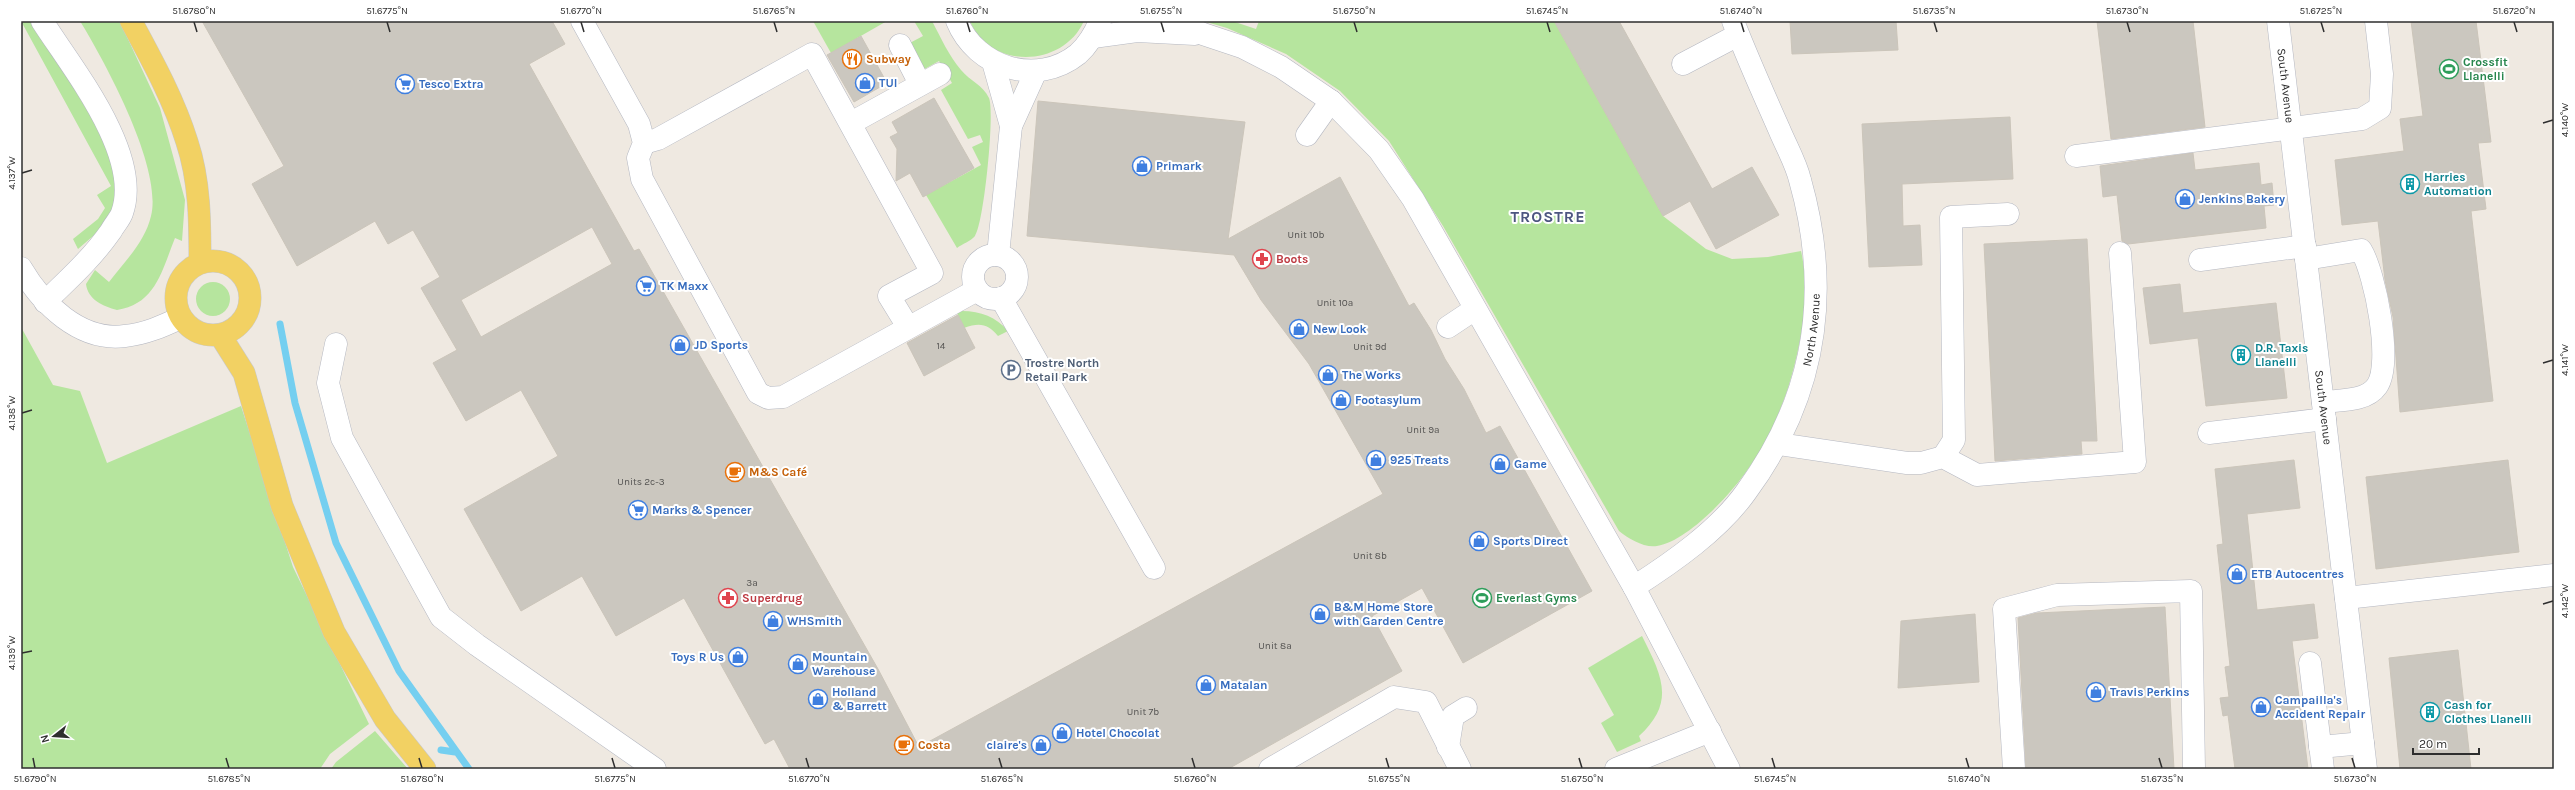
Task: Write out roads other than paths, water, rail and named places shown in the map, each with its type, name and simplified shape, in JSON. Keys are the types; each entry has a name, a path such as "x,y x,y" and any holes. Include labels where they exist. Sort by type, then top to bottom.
{"main road":[{"path":"131,21 153,62 188,143 200,206 200,263"},
{"path":"211,260 224,262 235,268 244,277 249,288 249,306 242,323 232,331 220,335 208,336 197,333 180,318 175,297 178,286 183,276 200,263 211,260"},
{"path":"220,335 244,373 282,506 334,632 385,719 425,769"}],"street":[{"path":"42,21 94,100 116,141 127,188 122,214 96,252 45,302"},
{"path":"582,21 639,124 644,143 638,158 642,179 758,394 768,398 783,397 977,290"},
{"path":"958,21 962,32 975,49 993,62 1013,69 1036,71 1058,65 1078,54 1096,29 1203,34"},
{"path":"1177,21 1203,34 1242,47 1280,67 1331,101 1383,156 1413,199 1634,587 1729,769"},
{"name":"South Avenue","path":"2278,21 2366,769"},
{"path":"2076,156 2362,119 2380,108 2382,74 2376,21"},
{"path":"1683,64 1736,28"},
{"name":"North Avenue","path":"1634,587 1662,569 1709,532 1746,494 1778,444 1799,397 1812,341 1817,264 1811,221 1800,178 1736,28"},
{"path":"851,123 930,79 900,45"},
{"path":"644,143 658,139 812,54 932,273 889,296 908,327"},
{"path":"993,62 1011,126"},
{"path":"998,255 1011,126 1036,71"},
{"path":"1307,135 1331,101"},
{"path":"1778,444 1907,463 1921,463 1942,457 1954,440 1951,217 2008,214"},
{"path":"2200,260 2361,250 2368,262 2380,321 2383,350 2382,372 2377,386 2368,394 2324,411 2208,433"},
{"path":"1942,457 1977,475 2135,462 2120,252"},
{"path":"998,255 1011,262 1017,275 1014,290 1002,298 988,298 977,290 973,276 978,262 984,258 998,255"},
{"path":"21,268 45,302 72,324 93,334 124,337 153,330 180,318"},
{"path":"1002,298 1154,568"},
{"path":"1448,327 1475,309"},
{"path":"336,344 328,383 342,438 441,617 477,646 655,769"},
{"path":"2346,598 2554,575"},
{"path":"2014,769 2004,609 2057,596 2191,591 2194,769"},
{"path":"2310,663 2322,769"},
{"path":"1270,769 1394,697 1426,702 1460,769"},
{"path":"1448,748 1453,716 1466,708"},
{"path":"1616,769 1710,731"},
{"path":"2320,747 2363,743"}],"waterway":[{"path":"280,324 295,403 336,543 399,671 469,769"},
{"path":"441,750 455,752"}],"place":[{"name":"Subway","path":"852,59"},
{"name":"Crossfit Llanelli","path":"2449,69"},
{"name":"TUI","path":"865,83"},
{"name":"Tesco Extra","path":"405,84"},
{"name":"Primark","path":"1142,166"},
{"name":"Harries Automation","path":"2410,184"},
{"name":"Jenkins Bakery","path":"2185,199"},
{"name":"Boots","path":"1262,259"},
{"name":"TK Maxx","path":"646,286"},
{"name":"New Look","path":"1299,329"},
{"name":"JD Sports","path":"680,345"},
{"name":"D.R. Taxis Llanelli","path":"2241,355"},
{"name":"Trostre North Retail Park","path":"1011,370"},
{"name":"The Works","path":"1328,375"},
{"name":"Footasylum","path":"1341,400"},
{"name":"925 Treats","path":"1376,460"},
{"name":"Game","path":"1500,464"},
{"name":"M&S Café","path":"735,472"},
{"name":"Marks & Spencer","path":"638,510"},
{"name":"Sports Direct","path":"1479,541"},
{"name":"ETB Autocentres","path":"2237,574"},
{"name":"Superdrug","path":"728,598"},
{"name":"Everlast Gyms","path":"1482,598"},
{"name":"B&M Home Store with Garden Centre","path":"1320,614"},
{"name":"WHSmith","path":"773,621"},
{"name":"Toys R Us","path":"738,657"},
{"name":"Mountain Warehouse","path":"798,664"},
{"name":"Matalan","path":"1206,685"},
{"name":"Travis Perkins","path":"2096,692"},
{"name":"Holland & Barrett","path":"818,699"},
{"name":"Campailla's Accident Repair","path":"2261,707"},
{"name":"Cash for Clothes Llanelli","path":"2430,712"},
{"name":"Hotel Chocolat","path":"1062,733"},
{"name":"Costa","path":"904,745"},
{"name":"claire's","path":"1041,745"}],"district":[{"name":"TROSTRE","path":"1548,216"}]}
